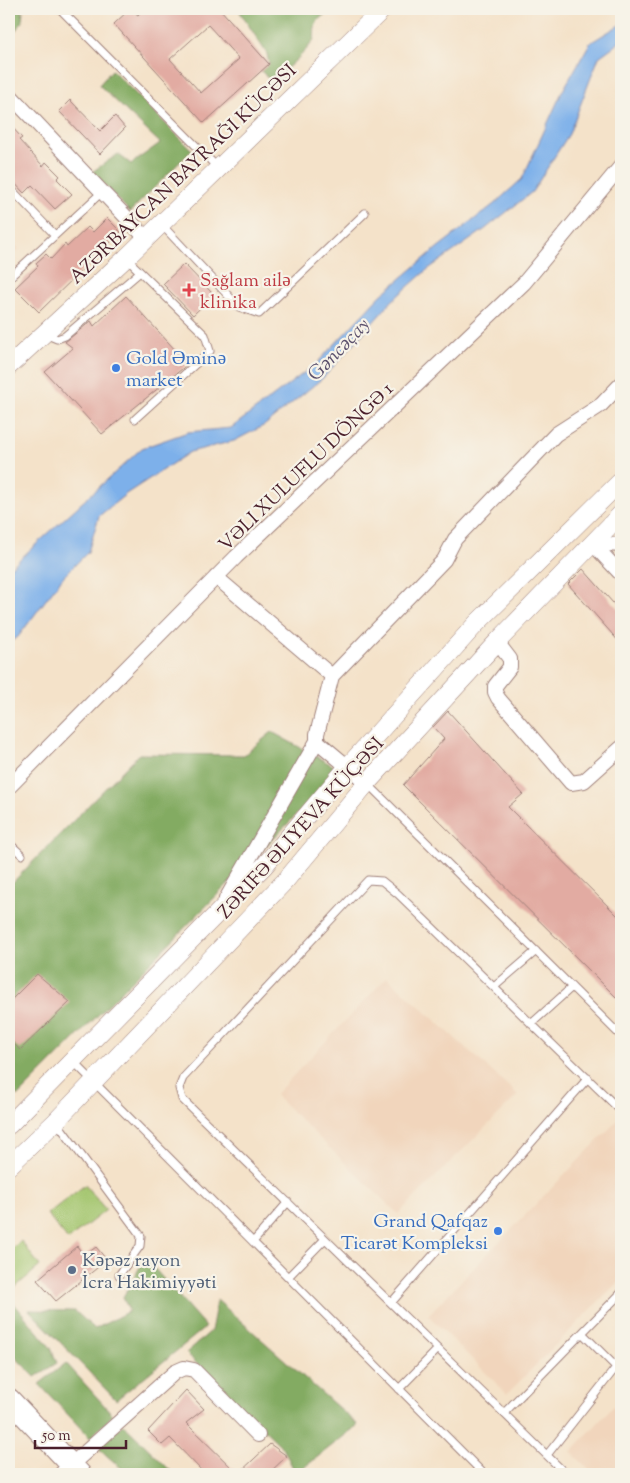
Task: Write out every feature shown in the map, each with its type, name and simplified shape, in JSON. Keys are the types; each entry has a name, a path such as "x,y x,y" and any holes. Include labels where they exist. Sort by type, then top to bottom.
{"main road":[{"path":"9,1399 71,1471"}],"street":[{"path":"9,366 126,258 383,9"},
{"path":"9,94 146,238"},
{"name":"VƏLI XULUFLU DÖNGƏ 1","path":"9,787 216,577 524,283 621,166"},
{"path":"217,914 317,742 317,734 332,676 444,560 455,539 556,434 601,405 621,384"},
{"name":"ZƏRIFƏ ƏLIYEVA KÜÇƏSI","path":"9,1125 264,866 347,767 476,624 621,482"},
{"name":"ZƏRIFƏ ƏLIYEVA KÜÇƏSI","path":"9,1166 56,1121 286,880 367,783 497,642 621,514"},
{"path":"592,544 621,545"},
{"path":"592,544 621,574"},
{"path":"216,577 332,676"},
{"path":"497,642 510,659 510,667 495,686 498,698 571,783 584,781 621,748"},
{"path":"317,742 367,783"},
{"path":"71,1471 175,1372 184,1368 194,1370 258,1435"}],"lane":[{"path":"60,9 218,168"},
{"path":"9,187 55,236"},
{"path":"9,278 102,192"},
{"path":"160,224 239,307 259,314 365,213"},
{"path":"126,258 205,335 210,351 135,419"},
{"path":"44,334 57,339 65,336 140,272"},
{"path":"367,783 621,1036"},
{"path":"9,843 22,856"},
{"path":"566,1474 182,1099 179,1088 183,1078 368,880 382,881 398,894 621,1111"},
{"path":"494,987 536,951"},
{"path":"531,1024 572,987"},
{"path":"73,1061 484,1474"},
{"path":"391,1303 588,1078"},
{"path":"56,1121 141,1236 140,1246 120,1275"},
{"path":"253,1242 288,1202"},
{"path":"288,1277 325,1239"},
{"path":"504,1413 621,1293"},
{"path":"547,1455 618,1364 582,1333"},
{"path":"399,1388 438,1349"},
{"path":"551,1474 559,1467"}],"shaded area":[{"path":"9,238 19,249 9,258"},
{"path":"387,977 518,1095 398,1214 275,1095"},
{"path":"618,1120 621,1123 621,1279 507,1394 428,1315"},
{"path":"621,1398 621,1474 594,1474 571,1452"}],"green space":[{"path":"9,9 23,9 22,22 9,39"},
{"path":"238,9 334,9 318,21 315,27 314,39 301,56 270,80 261,71 269,64 267,54"},
{"path":"112,70 192,150 130,212 92,172 118,154 131,164 160,143 99,85"},
{"path":"272,732 341,770 18,1096 9,1087 9,886 139,754 244,755"},
{"path":"85,1185 106,1210 68,1240 47,1214"},
{"path":"21,1241 40,1266 12,1290 9,1286 9,1251"},
{"path":"145,1258 206,1327 116,1400 29,1310 75,1311 95,1329 129,1311 123,1297"},
{"path":"217,1300 358,1425 296,1474 283,1448 186,1353 211,1331"},
{"path":"12,1301 51,1348 57,1363 35,1377 9,1351 9,1305"},
{"path":"66,1363 113,1415 90,1438 39,1384"},
{"path":"123,1424 171,1471 165,1474 128,1474 98,1448"}],"water":[{"name":"Gəncəçay","path":"621,24 621,41 599,57 569,134 532,192 484,230 427,270 393,300 324,377 265,425 234,441 190,452 126,494 99,516 88,552 63,577 18,637 9,643 9,569 142,448 188,432 231,428 317,363 380,296 437,248 493,205 522,179 562,92 590,43"}],"building":[{"path":"130,9 138,15 144,9 220,9 269,64 204,123 114,24","holes":["208,25 239,59 201,93 170,59"]},
{"path":"70,100 100,131 115,116 125,128 100,154 59,111"},
{"path":"9,124 22,138 19,140 43,166 46,162 60,176 57,179 72,194 55,209 32,185 24,193 9,177"},
{"path":"107,218 121,232 39,312 15,288 38,266 36,263 46,254 51,259 65,244 67,247 88,227 93,232"},
{"name":"Sağlam ailə klinika","path":"184,264 214,295 193,315 163,284"},
{"name":"Gold Əminə market","path":"126,296 188,364 102,434 45,372 73,348 65,342 91,321 94,326"},
{"path":"583,569 621,612 621,644 568,584"},
{"path":"448,711 523,794 508,807 621,919 621,1002 403,785 444,739 433,727"},
{"path":"37,974 70,1002 20,1050 9,1039 9,1002"},
{"name":"Kəpəz rayon İcra Hakimiyyəti","path":"77,1246 84,1256 96,1247 107,1260 56,1301 37,1280"},
{"path":"186,1390 204,1409 186,1423 238,1474 205,1474 170,1438 162,1445 148,1431"},
{"path":"270,1444 287,1456 268,1474 238,1474"}],"place":[{"name":"Sağlam ailə klinika","path":"189,290"},
{"name":"Gold Əminə market","path":"116,368"},
{"name":"Grand Qafqaz Ticarət Kompleksi","path":"498,1231"},
{"name":"Kəpəz rayon İcra Hakimiyyəti","path":"72,1270"}]}
